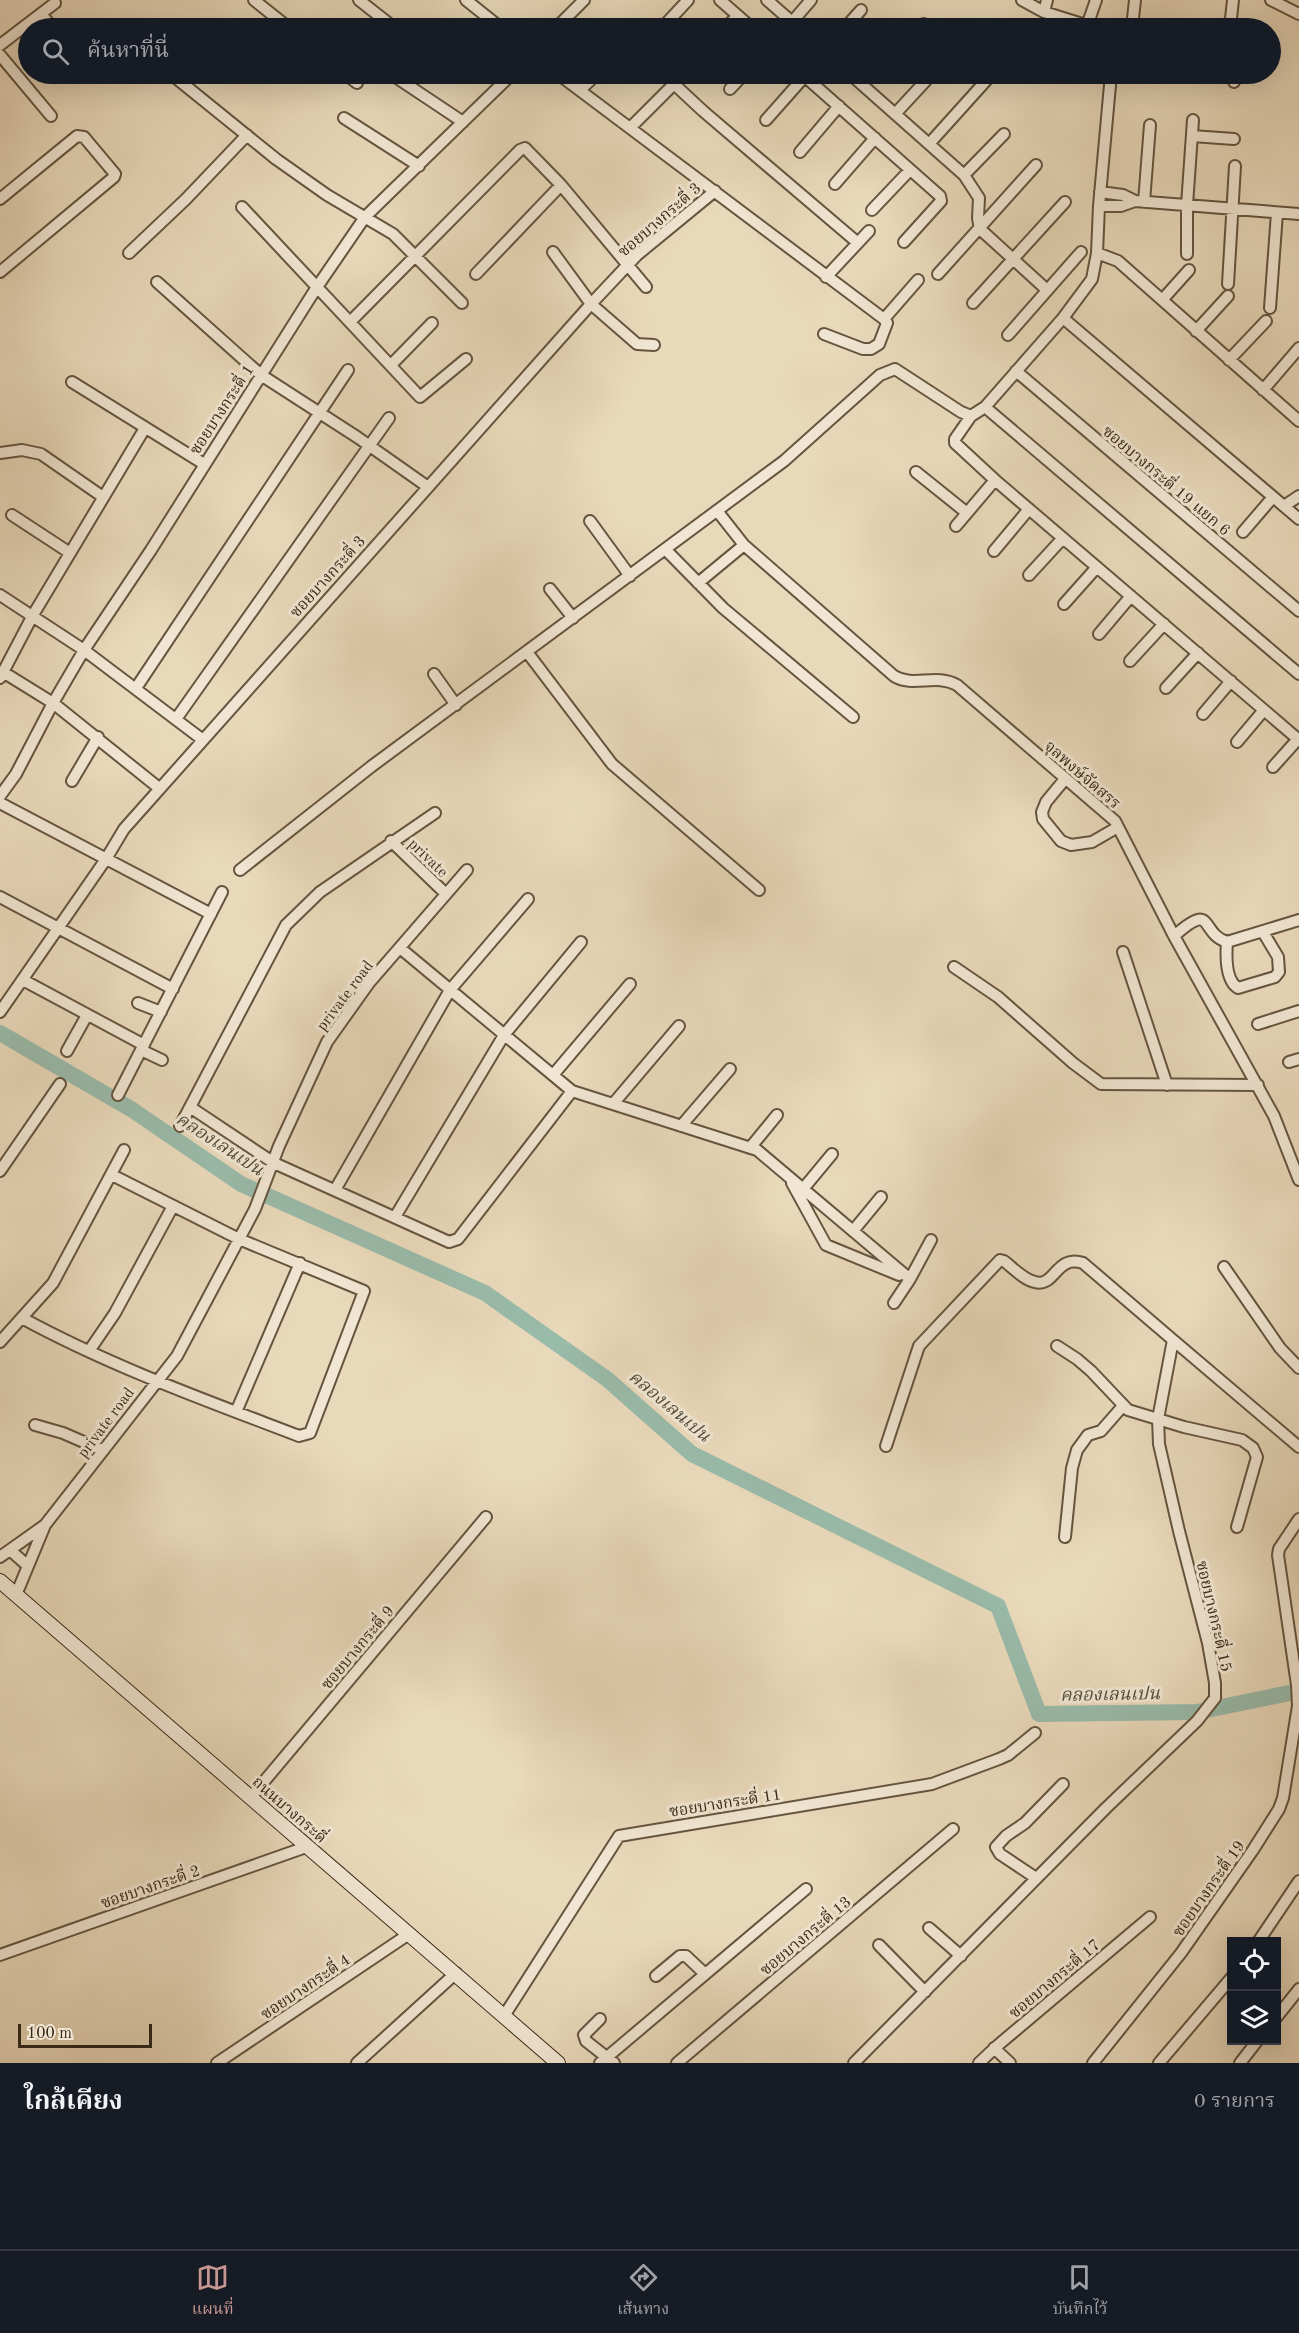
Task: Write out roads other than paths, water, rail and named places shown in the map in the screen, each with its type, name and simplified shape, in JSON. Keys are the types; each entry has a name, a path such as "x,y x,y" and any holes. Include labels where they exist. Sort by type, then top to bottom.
{"street":[{"path":"254,0 277,18"},
{"path":"359,0 382,18"},
{"path":"466,0 488,18"},
{"path":"671,18 688,0"},
{"path":"720,0 740,18"},
{"path":"767,0 787,18"},
{"path":"800,18 812,0"},
{"path":"1022,0 1044,12 1063,18"},
{"path":"1044,12 1047,0"},
{"path":"1093,18 1096,0"},
{"path":"1133,18 1135,0"},
{"path":"1231,18 1233,0"},
{"path":"1271,0 1299,14"},
{"path":"564,18 577,2"},
{"path":"36,18 55,3"},
{"path":"854,18 861,10"},
{"path":"41,14 44,18"},
{"path":"0,45 18,31"},
{"path":"0,55 18,77"},
{"path":"24,84 51,116"},
{"path":"183,84 276,159 327,195 393,234 462,303"},
{"path":"406,84 463,122"},
{"name":"ซอยบางกระดี่ 1","path":"0,796 16,774 84,650 151,550 317,287 365,217 502,84"},
{"path":"572,84 884,319 887,324 879,344 871,349 863,349 824,334"},
{"path":"580,90 586,84"},
{"path":"630,128 674,84 858,243"},
{"path":"730,89 735,84"},
{"path":"766,120 796,84"},
{"path":"814,84 940,195 941,200 904,242"},
{"path":"862,84 964,176 979,198 980,229 1047,290"},
{"path":"895,114 923,84"},
{"path":"929,144 983,84"},
{"path":"1110,84 1097,253 1092,279 1063,318 985,407 971,416 955,439 995,480 1299,740 1273,767"},
{"path":"800,152 839,106"},
{"path":"344,118 419,166"},
{"path":"1187,254 1187,205 1193,120"},
{"path":"1139,201 1150,125"},
{"path":"964,176 1004,134"},
{"path":"129,253 186,199 247,135"},
{"path":"0,200 76,136 84,137 115,174 0,272"},
{"path":"1192,136 1234,139"},
{"path":"836,184 876,138"},
{"path":"350,322 414,255 520,150 525,148 561,185 645,287"},
{"path":"938,274 1036,165"},
{"path":"1228,284 1235,166"},
{"path":"872,210 910,170"},
{"path":"476,274 561,185"},
{"name":"ซอยบางกระดี่ 3","path":"0,1012 106,859 124,829 159,788 591,304 628,265 715,191"},
{"path":"1100,192 1123,195 1139,201 1299,214"},
{"path":"1099,206 1121,206 1139,201"},
{"path":"974,303 1065,202"},
{"path":"242,207 420,397 423,397 466,359"},
{"path":"1270,308 1277,213"},
{"path":"826,277 869,231"},
{"path":"553,252 591,304 637,344 654,345"},
{"path":"1008,335 1082,252"},
{"path":"1097,253 1118,261 1263,390 1298,417"},
{"path":"1163,299 1189,270"},
{"path":"884,319 918,280"},
{"path":"157,282 261,375 428,487"},
{"path":"1196,331 1228,296"},
{"path":"1063,318 1299,519"},
{"path":"1229,360 1266,321"},
{"path":"391,365 432,323"},
{"path":"1263,390 1299,348"},
{"path":"240,870 372,766 718,512 784,461 886,372 895,369 901,372 961,412 971,416"},
{"path":"136,688 348,370"},
{"name":"ซอยบางกระดี่ 19 แยก 6","path":"1017,371 1299,611"},
{"path":"72,382 204,464"},
{"path":"985,407 1299,674"},
{"path":"176,719 389,418"},
{"path":"145,428 33,615 2,675 53,703 159,788"},
{"path":"0,453 22,450 41,454 103,497"},
{"path":"916,472 967,513"},
{"path":"956,526 995,480"},
{"path":"1284,506 1299,496"},
{"path":"1243,532 1273,497"},
{"path":"994,551 1029,509"},
{"name":"จุลพงษ์จัดสรร","path":"718,512 744,545 894,676 906,681 948,680 1115,821 1143,879 1275,1116 1299,1180"},
{"path":"12,515 70,553"},
{"path":"590,521 630,576"},
{"path":"1029,575 1063,538"},
{"path":"698,583 744,545"},
{"path":"665,549 723,608 852,717"},
{"path":"1064,604 1097,567"},
{"path":"550,589 573,618"},
{"path":"0,595 84,650 203,740"},
{"path":"1099,634 1131,596"},
{"path":"1130,661 1164,624"},
{"path":"526,652 612,764 759,890"},
{"path":"1166,688 1198,653"},
{"path":"434,674 456,705"},
{"path":"1203,714 1231,681"},
{"path":"1238,742 1264,710"},
{"path":"72,781 98,737"},
{"path":"1065,779 1046,802 1042,812 1043,819 1061,841 1071,845 1092,842 1118,827"},
{"path":"0,803 211,914"},
{"path":"180,1126 286,925 320,892 391,841 435,813"},
{"name":"private","path":"391,841 446,894"},
{"name":"private road","path":"45,1525 155,1381 177,1356 255,1209 279,1146 327,1042 346,1013 467,870"},
{"path":"118,1095 222,892"},
{"path":"0,897 173,989"},
{"path":"335,1190 450,990 528,899"},
{"path":"1174,936 1190,922 1198,920 1205,922 1223,941 1227,942 1299,920"},
{"path":"1227,942 1226,957 1232,982 1238,988 1275,977 1279,972 1278,957 1263,932"},
{"path":"395,1217 504,1035 581,942"},
{"path":"400,948 572,1091 757,1150 906,1276"},
{"path":"1123,952 1167,1085"},
{"path":"954,967 998,997 1073,1063 1101,1084 1258,1085"},
{"path":"23,980 162,1060"},
{"path":"552,1075 630,984"},
{"path":"138,1003 161,1012"},
{"path":"1258,1024 1299,1011"},
{"path":"67,1051 87,1015"},
{"path":"613,1104 679,1026"},
{"path":"681,1126 730,1069"},
{"path":"0,1171 60,1084"},
{"path":"190,1107 274,1163 449,1242 454,1242 572,1091"},
{"path":"750,1148 777,1115"},
{"path":"0,1342 53,1283 124,1150"},
{"path":"802,1188 832,1154"},
{"path":"22,1318 155,1381 299,1436 310,1433 364,1294 362,1288 239,1239 112,1175"},
{"path":"790,1178 826,1245 906,1276"},
{"path":"853,1231 881,1197"},
{"path":"89,1351 115,1312 173,1206"},
{"path":"886,1446 919,1346 1000,1260 1030,1281 1039,1283 1046,1281 1065,1262 1074,1260 1083,1263 1299,1447"},
{"path":"236,1412 300,1263"},
{"path":"1224,1267 1280,1348 1299,1368"},
{"path":"894,1303 906,1276"},
{"name":"ซอยบางกระดี่ 15","path":"854,2063 1106,1808 1197,1721 1211,1705 1216,1694 1208,1643 1159,1444 1158,1419 1173,1340"},
{"path":"1057,1346 1091,1371 1122,1407 1184,1427 1242,1440 1256,1451 1257,1457 1237,1527"},
{"path":"1065,1536 1072,1468 1077,1450 1086,1437 1093,1432 1101,1431 1122,1407"},
{"path":"35,1425 63,1433 102,1450"},
{"name":"ซอยบางกระดี่ 9","path":"251,1797 486,1517"},
{"name":"ซอยบางกระดี่ 19","path":"1093,2063 1182,1953 1279,1809 1285,1790 1298,1706 1297,1684 1278,1555 1299,1519"},
{"path":"0,1557 45,1525"},
{"path":"6,1590 28,1566 43,1535 45,1525"},
{"path":"10,1550 28,1566"},
{"name":"ถนนบางกระดี่","path":"6,1590 309,1846 456,1973 551,2060"},
{"name":"ซอยบางกระดี่ 11","path":"504,2016 619,1836 932,1784 1008,1755 1035,1733"},
{"path":"1036,1878 1000,1854 996,1847 1006,1836 1025,1823 1063,1784"},
{"name":"ซอยบางกระดี่ 13","path":"676,2063 953,1829"},
{"name":"ซอยบางกระดี่ 2","path":"0,1955 309,1846"},
{"path":"1261,1937 1299,1881"},
{"path":"600,2019 584,2035 585,2041 607,2061 704,1973 806,1888"},
{"name":"ซอยบางกระดี่ 17","path":"979,2063 1150,1917"},
{"path":"929,1928 961,1956"},
{"name":"ซอยบางกระดี่ 4","path":"217,2063 409,1934"},
{"path":"879,1945 925,1992"},
{"path":"656,1976 680,1956 686,1956 704,1973"},
{"path":"357,2063 456,1973"},
{"path":"1159,2063 1227,1983"},
{"path":"1281,2012 1299,1989"},
{"path":"1240,2063 1254,2045"},
{"path":"994,2048 1010,2063"}],"waterway":[{"name":"คลองเลนเปน","path":"0,1033 131,1109 241,1184 485,1293 607,1379 692,1454 998,1606 1039,1714 1197,1712 1299,1691"}]}
